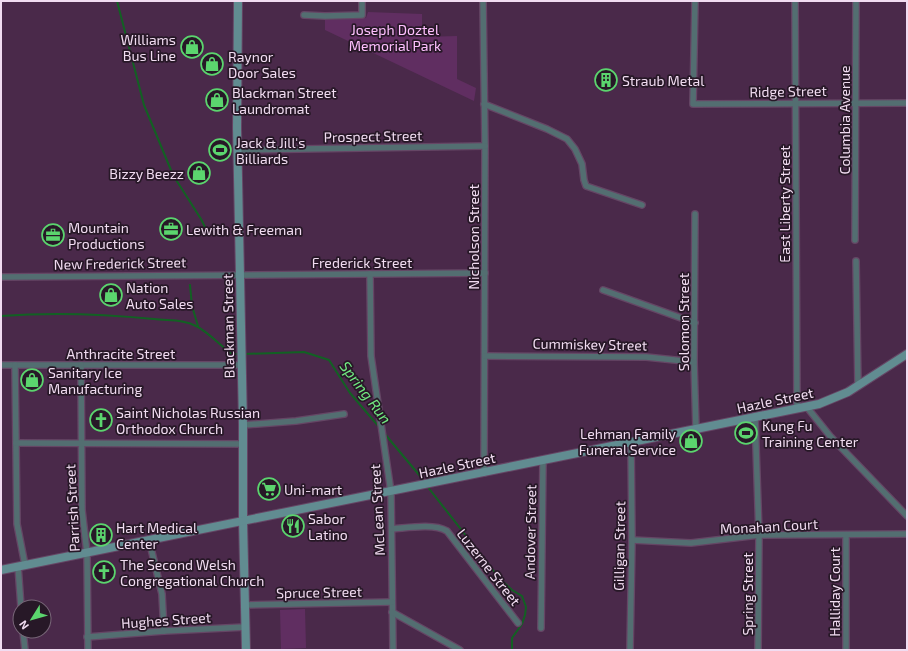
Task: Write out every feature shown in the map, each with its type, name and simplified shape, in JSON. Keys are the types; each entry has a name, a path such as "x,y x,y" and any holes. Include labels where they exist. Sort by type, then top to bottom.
{"main road":[{"name":"Blackman Street","path":"238,1 238,150 246,650"},
{"name":"Hazle Street","path":"1,570 243,520 417,487 819,404 837,398 907,354"}],"street":[{"path":"304,15 362,15 362,1"},
{"name":"Nicholson Street","path":"483,1 485,146 484,473"},
{"name":"Ridge Street","path":"695,1 693,104 856,102 907,103"},
{"name":"East Liberty Street","path":"795,1 795,103 801,407"},
{"name":"Columbia Avenue","path":"855,240 856,1"},
{"path":"484,104 547,129 567,139 575,149 582,164 586,186 642,205"},
{"name":"Prospect Street","path":"238,150 485,146"},
{"name":"Solomon Street","path":"695,214 694,362 696,429"},
{"path":"856,261 858,386"},
{"name":"Frederick Street","path":"240,274 485,273"},
{"name":"New Frederick Street","path":"1,277 240,274"},
{"name":"McLean Street","path":"370,274 371,356 391,492 393,650"},
{"path":"603,290 695,323"},
{"name":"Cummiskey Street","path":"485,356 646,357 694,362"},
{"name":"Anthracite Street","path":"1,366 81,365 241,357"},
{"path":"15,365 17,524 22,566 21,599"},
{"name":"Parrish Street","path":"81,365 82,510 87,553 88,650"},
{"path":"801,407 907,516"},
{"path":"242,425 296,422 344,414"},
{"name":"Spring Street","path":"755,417 759,535 758,650"},
{"name":"Gilligan Street","path":"630,650 632,442"},
{"path":"16,443 242,444"},
{"name":"Andover Street","path":"541,628 543,460"},
{"name":"Luzerne Street","path":"392,529 441,528 447,531 518,623"},
{"name":"Monahan Court","path":"632,540 691,543 759,535 907,534"},
{"name":"Halliday Court","path":"846,535 846,650"},
{"path":"149,540 162,594 164,631"},
{"name":"Spruce Street","path":"246,605 392,602"},
{"path":"392,612 460,650"},
{"name":"Hughes Street","path":"87,637 246,627"},
{"path":"24,639 25,650"}],"green space":[{"name":"Joseph Doztel Memorial Park","path":"368,12 422,14 422,37 457,36 457,79 476,88 474,101 325,30 325,20 366,18"},
{"path":"305,609 306,648 281,649 280,610"}],"waterway":[{"path":"117,1 144,105 173,175 206,229"},
{"path":"190,285 192,306 198,326"},
{"name":"Spring Run","path":"1,316 78,314 181,321 200,328 232,354 240,354"},
{"name":"Spring Run","path":"244,354 304,352 329,360 350,393 380,428"},
{"name":"Spring Run","path":"384,433 425,482"},
{"name":"Spring Run","path":"427,486 500,579 512,590 522,596 526,607 525,615 522,624 512,638 512,650"}],"place":[{"name":"Williams Bus Line","path":"192,47"},
{"name":"Raynor Door Sales","path":"212,64"},
{"name":"Straub Metal","path":"606,80"},
{"name":"Blackman Street Laundromat","path":"217,100"},
{"name":"Jack & Jill's Billiards","path":"220,150"},
{"name":"Bizzy Beezz","path":"199,173"},
{"name":"Lewith & Freeman","path":"171,229"},
{"name":"Mountain Productions","path":"53,235"},
{"name":"Nation Auto Sales","path":"111,295"},
{"name":"Sanitary Ice Manufacturing","path":"32,380"},
{"name":"Saint Nicholas Russian Orthodox Church","path":"101,420"},
{"name":"Kung Fu Training Center","path":"746,433"},
{"name":"Lehman Family Funeral Service","path":"691,441"},
{"name":"Uni-mart","path":"269,489"},
{"name":"Sabor Latino","path":"293,526"},
{"name":"Hart Medical Center","path":"101,535"},
{"name":"The Second Welsh Congregational Church","path":"104,572"}]}
